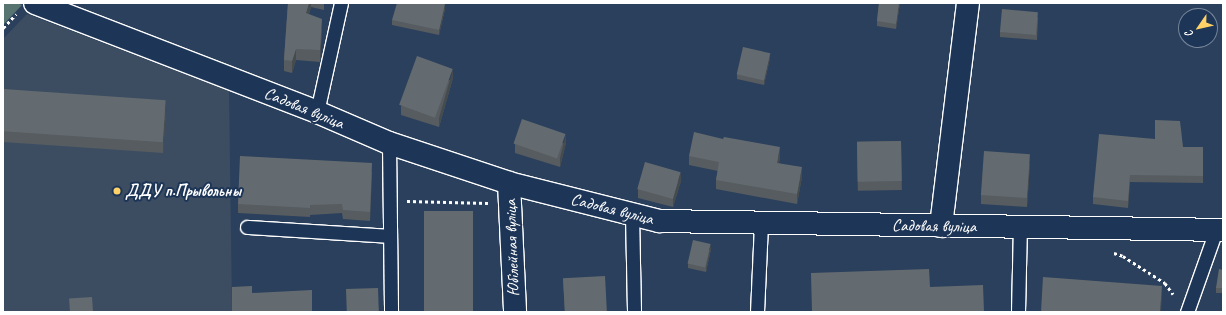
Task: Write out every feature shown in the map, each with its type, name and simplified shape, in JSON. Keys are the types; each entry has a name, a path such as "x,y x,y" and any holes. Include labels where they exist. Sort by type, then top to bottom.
{"street":[{"name":"Садовая вуліца","path":"35,3 317,112 510,193 632,214 659,221 1219,230"},
{"path":"941,226 968,3"},
{"name":"Юбілейная вуліца","path":"510,193 515,312"}],"lane":[{"path":"317,112 341,3"},
{"path":"389,143 391,312"},
{"path":"632,214 634,312"},
{"path":"757,312 761,223"},
{"path":"1018,312 1020,227"},
{"path":"247,228 390,236"},
{"path":"1187,312 1219,230"}],"path":[{"path":"389,201 510,193"},
{"path":"1108,250 1123,256 1165,283 1187,312"}],"shaded area":[{"name":"ДДУ п.Прывольны","path":"27,14 229,91 232,312 3,312 3,39"}],"green space":[{"path":"3,3 16,3 22,5 3,25"}],"building":[{"path":"288,3 309,3 306,13 322,19 320,50 296,49 292,61 284,60"},
{"path":"397,3 445,4 439,30 392,20"},
{"path":"879,3 899,3 896,24 877,21"},
{"path":"1002,9 1038,12 1036,35 1000,32"},
{"path":"743,47 770,53 764,81 737,74"},
{"path":"417,56 453,69 435,118 399,105"},
{"path":"3,89 166,100 163,142 3,131"},
{"path":"522,119 565,134 557,159 514,144"},
{"path":"1155,120 1180,121 1183,147 1203,147 1203,176 1130,175 1128,201 1093,197 1099,134 1155,139"},
{"path":"694,132 723,139 724,137 780,147 777,163 802,167 797,194 716,180 719,162 689,156"},
{"path":"901,141 902,181 858,182 857,142"},
{"path":"984,151 1030,154 1027,198 981,195"},
{"path":"240,156 372,163 370,212 343,210 342,204 310,205 310,208 238,204"},
{"path":"645,162 681,172 673,199 637,189"},
{"path":"424,211 473,211 473,312 424,312"},
{"path":"693,240 711,244 705,267 688,263"},
{"path":"929,269 930,287 983,285 984,312 812,312 811,273"},
{"path":"1219,269 1223,270 1223,288 1216,288"},
{"path":"605,276 607,312 565,312 563,278"},
{"path":"1043,277 1162,286 1160,312 1041,312"},
{"path":"252,286 252,293 312,290 312,312 232,312 232,287"},
{"path":"378,288 379,312 347,312 346,289"},
{"path":"92,297 93,312 70,312 69,299"}],"place":[{"name":"ДДУ п.Прывольны","path":"117,191"}]}
